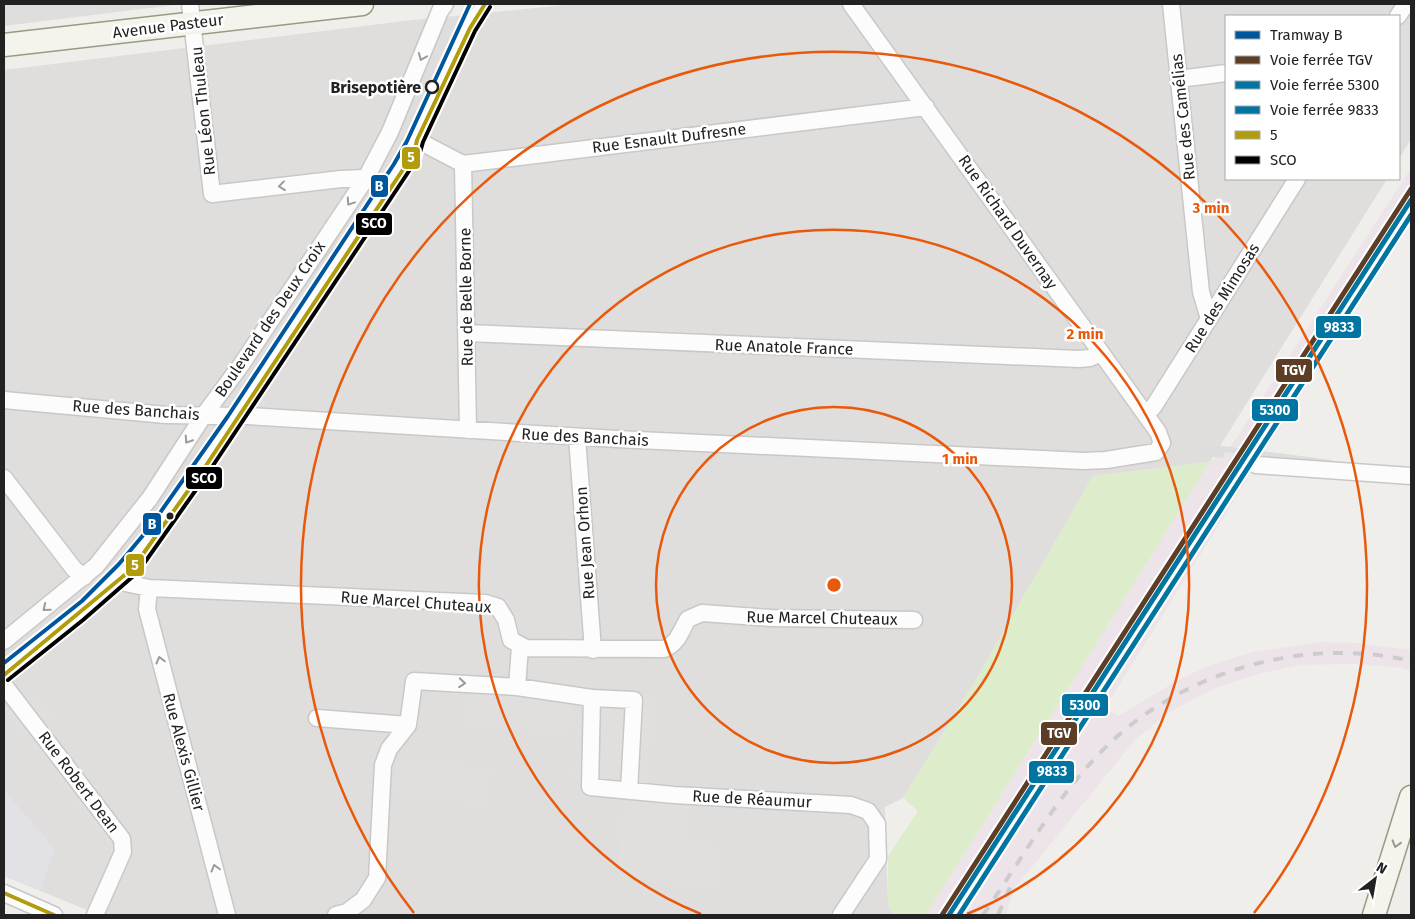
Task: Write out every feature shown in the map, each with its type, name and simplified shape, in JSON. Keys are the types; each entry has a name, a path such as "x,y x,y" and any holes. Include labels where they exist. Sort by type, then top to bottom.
{"main road":[{"name":"Avenue Pasteur","path":"4,45 192,14 362,4"},
{"path":"1374,915 1411,798"},
{"path":"1390,915 1411,849"}],"street":[{"name":"Boulevard des Deux Croix","path":"4,641 84,577 102,560 150,498 204,415 241,364 366,178 390,132 440,11 445,4"},
{"name":"Boulevard des Deux Croix","path":"4,675 79,615 133,568 157,537 240,416 414,153 417,140 470,28 485,4"},
{"name":"Rue Richard Duvernay","path":"852,4 1146,415 1161,437 1162,443"},
{"name":"Rue des Camélias","path":"1171,4 1201,292 1209,318"},
{"path":"1399,15 1406,4"},
{"name":"Rue Léon Thuleau","path":"192,14 212,194 341,179 366,178"},
{"path":"1179,79 1225,73"},
{"name":"Rue Esnault Dufresne","path":"462,164 926,107"},
{"path":"417,140 462,164"},
{"name":"Rue de Belle Borne","path":"462,164 468,430"},
{"name":"Rue des Mimosas","path":"1146,415 1154,406 1296,180"},
{"name":"Rue Anatole France","path":"466,333 1079,359 1090,358 1101,353"},
{"name":"Rue des Banchais","path":"4,400 166,415 240,416 577,437 1083,461 1151,454 1160,448 1162,443"},
{"name":"Rue Jean Orhon","path":"577,437 593,650"},
{"path":"1256,465 1411,476"},
{"path":"4,478 74,569 84,577"},
{"name":"Rue Marcel Chuteaux","path":"116,581 149,588 485,604 498,608 503,613 510,638 520,647 593,650 664,649 672,645 688,619 697,613 772,618 914,620"},
{"name":"Rue Alexis Gillier","path":"149,588 147,609 227,915"},
{"path":"517,688 520,647"},
{"path":"336,915 347,912 363,900 377,878 383,765 389,749 408,725 414,681 517,688 592,698 634,700 629,791"},
{"name":"Rue Robert Dean","path":"4,685 122,839 123,852 95,915"},
{"name":"Rue de Réaumur","path":"592,698 590,787 851,804 860,806 873,816 878,832 878,859 841,915"},
{"path":"317,718 408,725"},
{"path":"4,893 54,915"}],"shaded area":[{"path":"4,4 182,4 4,26"},
{"path":"575,4 1411,4 1411,139 1400,157 1400,15 1225,15 1225,180 1386,180 1210,462 1093,476 970,690 903,798 885,807 888,904 893,915 99,915 4,876 4,70 404,21"},
{"path":"1411,168 1411,223 1256,465 1105,708 1118,716 1180,679 1213,664 1253,652 1319,642 1357,643 1411,650 1411,671 1402,668 1356,664 1300,665 1258,674 1213,689 1168,713 1135,740 1014,889 1006,915 926,915 1210,462 1233,443"},
{"path":"467,690 567,698 573,702 570,734 462,725"},
{"path":"626,695 652,697 649,782 573,781 577,716 600,719 602,705"},
{"path":"36,696 54,718 47,724 28,702"},
{"path":"6,697 33,730 25,737 4,710 4,699"},
{"path":"38,738 49,752 42,758 31,744"},
{"path":"396,759 491,769 489,805 394,794"},
{"path":"64,772 77,787 69,794 56,778"},
{"path":"4,790 55,849 40,891 4,875"},
{"path":"83,796 117,839 109,845 75,802"},
{"path":"623,798 690,804 687,845 719,846 718,885 618,879"}],"green space":[{"path":"1210,462 926,915 893,915 888,904 888,856 918,811 903,798 970,690 1093,476"}],"pier":[{"path":"1191,442 1332,460 1331,465 1225,452 1223,458 1189,454"}],"tram line":[{"name":"B","path":"4,663 82,601 119,564 150,527 228,416 394,164 407,141 470,4"},
{"path":"318,265 353,226"}],"railway":[{"path":"983,915 1052,812 1082,773 1129,726 1164,702 1202,682 1242,668 1284,658 1327,653 1369,654 1411,661"},
{"path":"998,915 1012,883"}],"rail line":[{"name":"TGV","path":"942,915 1411,189"},
{"name":"5300","path":"949,915 1411,200"},
{"name":"9833","path":"959,915 1411,215"}],"transit line":[{"name":"5","path":"4,675 133,568 205,467 414,153 417,140 470,28 485,4"},
{"name":"SCO","path":"8,680 83,620 138,572 210,470 419,156 423,142 475,31 490,7"},
{"name":"5","path":"4,893 54,915"}],"place":[{"name":"Brisepotière","path":"432,87"}]}
